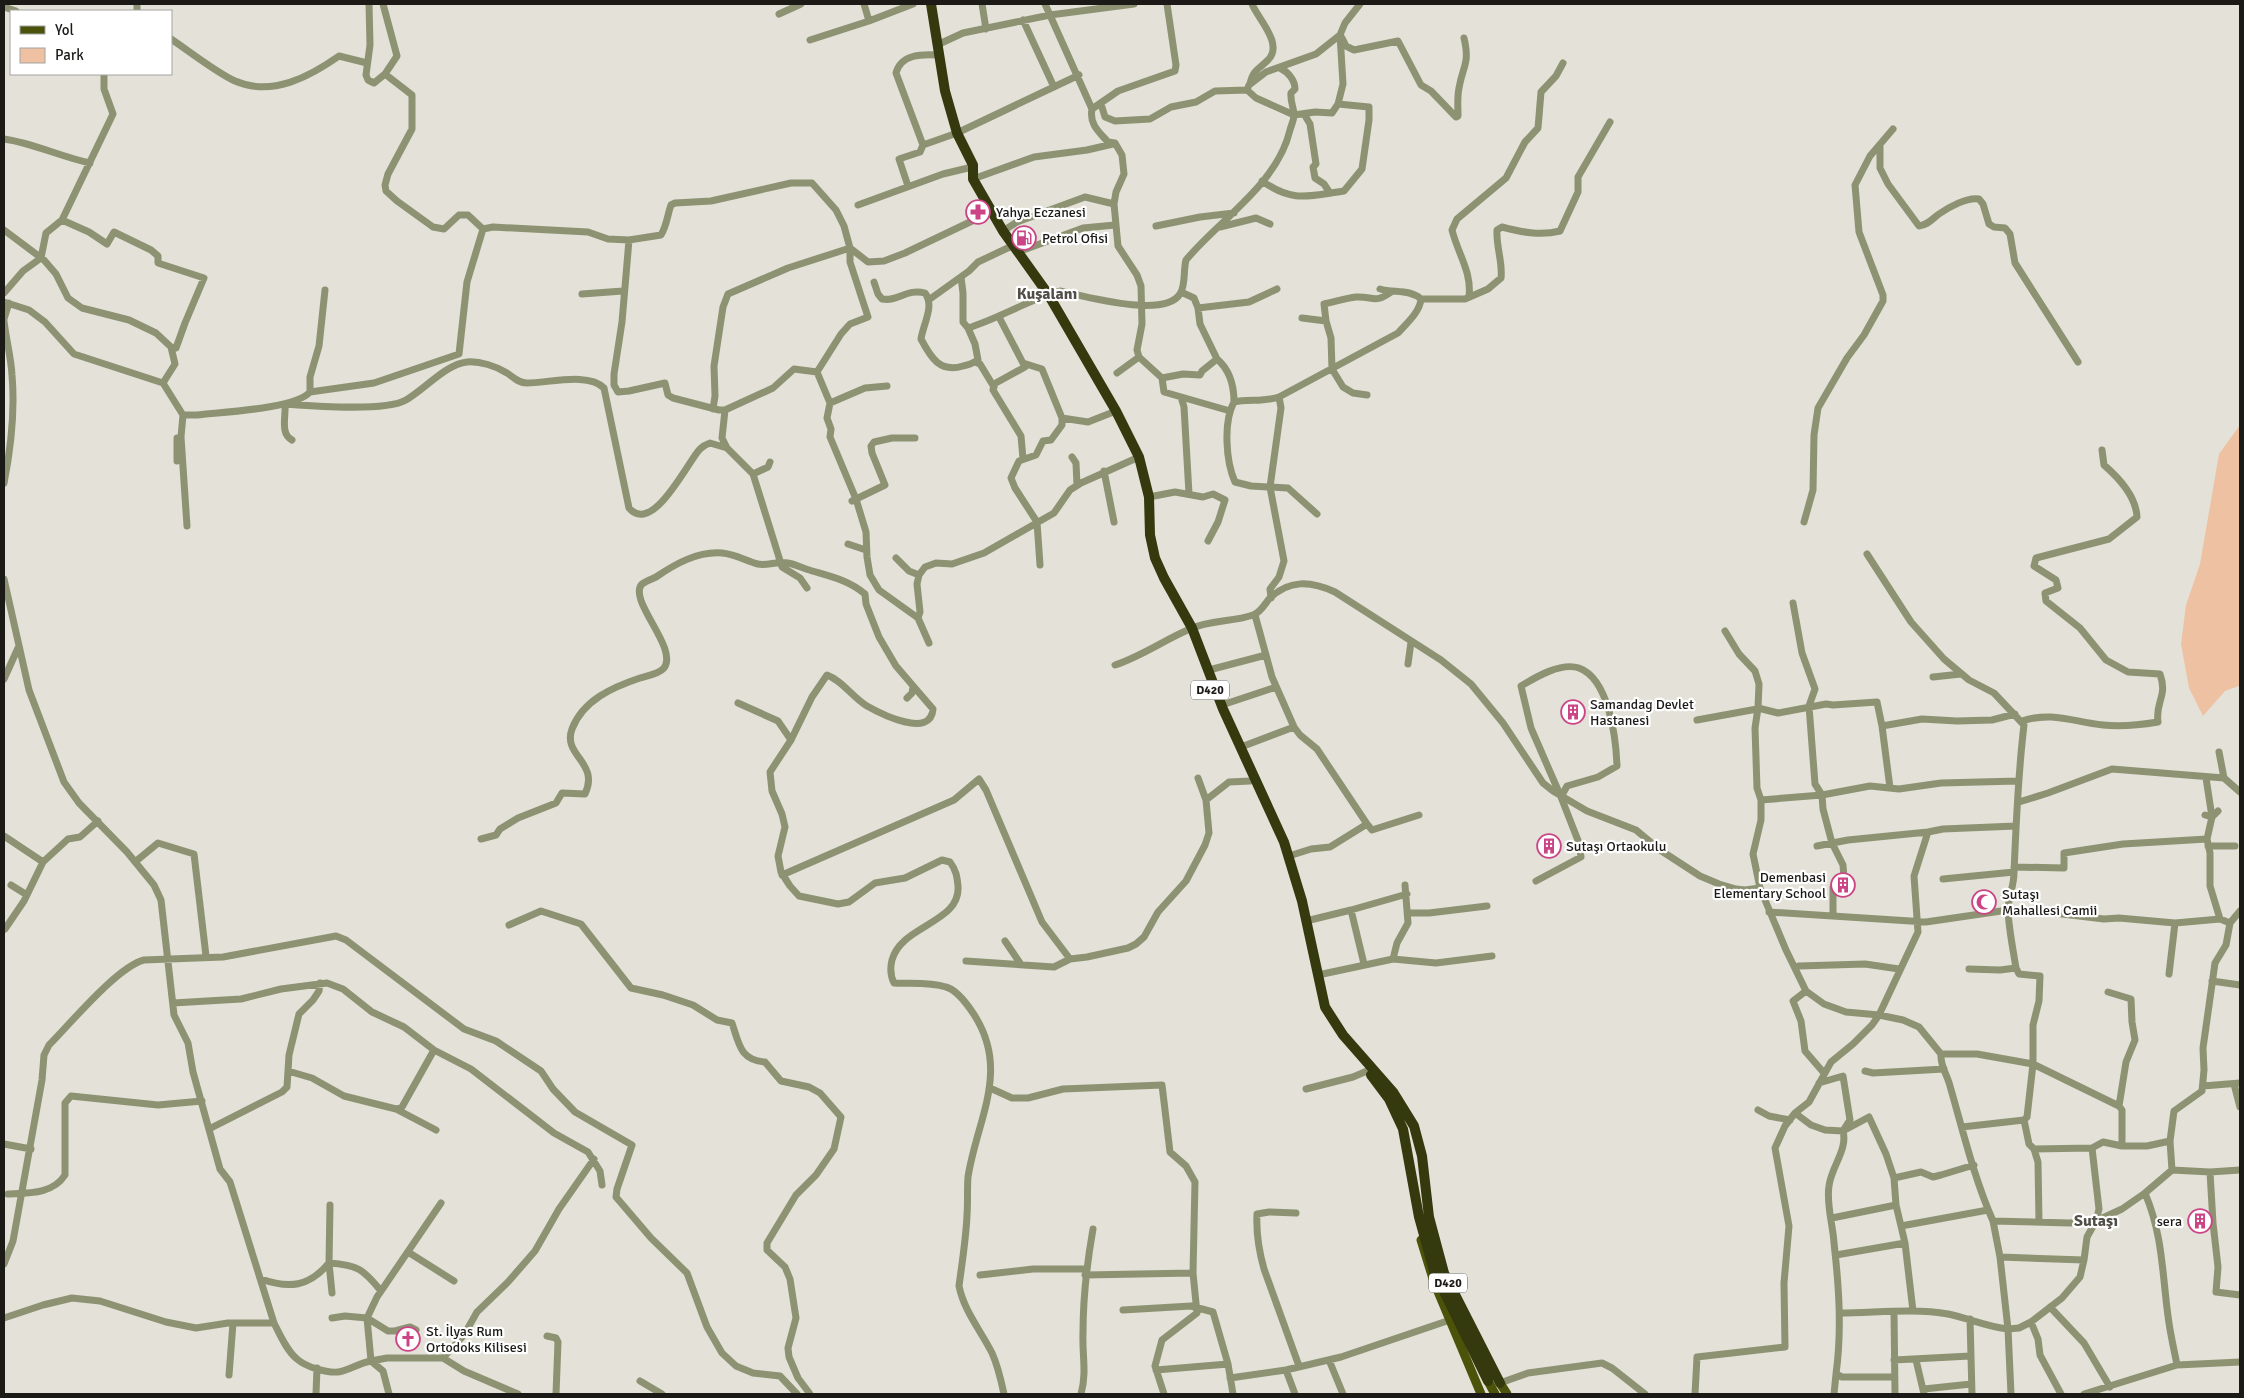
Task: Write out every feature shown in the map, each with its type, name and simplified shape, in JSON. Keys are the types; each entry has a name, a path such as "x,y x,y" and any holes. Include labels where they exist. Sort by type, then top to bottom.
{"highway":[{"name":"D420","path":"925,4 955,134 970,166 973,179 988,213 1003,230 1013,248"},
{"name":"D420","path":"930,4 935,51"},
{"name":"D420","path":"970,166 971,185 1045,296 1113,412 1137,458 1149,497 1150,535 1155,558 1209,670 1222,705 1289,856 1325,1007 1332,1020 1393,1092 1414,1126 1422,1156 1429,1217 1444,1273 1500,1383"},
{"name":"D420","path":"1137,458 1148,549 1160,582 1189,629 1213,699 1292,880 1320,1006 1334,1033 1389,1099 1403,1129 1422,1228 1431,1262 1443,1292 1488,1381"}],"main road":[{"path":"1422,1228 1421,1240 1424,1255 1481,1394"},
{"name":"D420","path":"1488,1381 1495,1394"},
{"path":"1500,1383 1506,1394"}],"street":[{"path":"369,4 370,37 366,75 368,80 374,83 385,74 397,56 383,4"},
{"path":"779,14 801,4"},
{"path":"864,4 869,21"},
{"path":"810,40 869,21 913,4"},
{"path":"982,4 986,29"},
{"path":"1045,4 1092,109 1093,124 1108,142 1115,143"},
{"path":"908,186 899,159 920,152 923,145 896,73 897,68 911,56 935,51 963,33 1050,15 1134,4"},
{"path":"1092,109 1118,91 1175,71 1176,65 1167,4"},
{"path":"1248,88 1255,70 1270,58 1273,50 1272,38 1252,4"},
{"path":"1248,88 1256,98 1294,115 1332,113 1338,104 1343,84 1340,36 1345,23 1360,4"},
{"path":"1023,20 1054,87"},
{"path":"1101,104 1104,108 1102,112 1105,117 1115,121 1150,119 1171,107 1196,102 1215,91 1248,88 1266,72 1316,54 1340,36"},
{"path":"1340,36 1346,46 1354,50 1398,41 1421,86 1431,91 1456,117 1458,116 1458,89 1466,67 1467,50 1464,38"},
{"path":"172,40 236,82 266,88 279,87 338,56 367,62"},
{"path":"1469,297 1470,284 1465,262 1455,242 1452,230 1457,219 1506,178 1524,142 1538,128 1541,92 1556,76 1563,63"},
{"path":"968,328 1060,291 1142,306 1170,302 1177,298 1181,292 1186,260 1234,213 1262,181 1287,144 1294,115 1290,99 1295,83 1287,72 1280,68"},
{"path":"385,74 412,96 412,129 388,174 386,190 397,201 433,227 444,229 458,215 468,215 483,229"},
{"path":"4,293 23,270 41,258 46,233 62,220 113,114 104,89 104,75"},
{"path":"923,145 955,134 1078,75"},
{"path":"1262,181 1273,189 1295,197 1344,191 1362,169 1369,107 1338,104"},
{"path":"1304,114 1310,124 1316,164 1313,167 1315,178 1324,184 1330,193"},
{"path":"1380,290 1410,292 1421,300 1448,300 1469,297 1488,289 1501,278 1502,270 1496,243 1497,230 1502,227 1520,232 1548,234 1560,231 1578,192 1578,176 1610,122"},
{"path":"1804,522 1813,490 1814,435 1818,408 1846,358 1864,335 1883,301 1883,295 1859,232 1855,185 1870,156 1894,129"},
{"path":"4,139 51,151 70,159 90,163"},
{"path":"973,179 1034,157 1087,150 1115,143"},
{"path":"1115,143 1122,155 1124,174 1116,192 1114,204 1118,246 1137,275 1141,286 1142,306 1137,350 1139,357 1162,378 1164,392 1230,411"},
{"path":"1880,146 1880,168 1888,184 1919,226 1930,222 1944,210 1971,198 1979,199 1983,204 1989,224 1994,227 2005,228 2010,234 2015,263 2078,362"},
{"path":"858,205 908,186 970,166"},
{"path":"483,229 493,227 588,232 608,239 629,240 661,235 667,225 667,214 671,205 675,203 711,201 791,183 812,183 836,210 844,226 850,248 850,262 868,317 850,324 841,334 817,372"},
{"path":"1003,230 1016,222 1085,197 1114,204"},
{"path":"850,248 868,262 884,261 988,213"},
{"path":"1156,226 1200,217 1234,213"},
{"path":"1219,227 1256,218 1270,224"},
{"path":"62,220 89,232 108,244 114,232 151,250 158,256 158,263 204,278 176,348 171,347"},
{"path":"930,299 978,262 1013,248 1083,228 1115,225"},
{"path":"310,392 374,383 459,354 467,282 483,229"},
{"path":"4,230 41,258 56,274 68,298 82,308 129,320 156,333 171,347 175,364 163,383"},
{"path":"629,240 623,292 622,322 614,374 615,389 618,392 665,383 668,395 673,398 725,410 773,388 794,369 817,372"},
{"path":"713,408 715,396 714,366 723,306 728,294 788,268 850,248"},
{"path":"874,282 882,299 889,300 911,291 925,293 930,299 921,339 940,365 946,369 953,369 978,360 975,344 968,328 963,322 963,293 960,277"},
{"path":"1198,308 1249,302 1276,289"},
{"path":"181,412 206,414 286,404 305,398 310,392 310,377 319,346 325,290"},
{"path":"582,294 623,292"},
{"path":"1181,292 1194,298 1198,308 1200,324 1217,359 1225,366 1234,389 1234,402 1230,411 1227,440 1230,472 1234,482 1251,486 1288,488 1317,514"},
{"path":"1367,395 1353,393 1343,388 1332,370 1331,338 1324,304 1354,297 1375,300 1384,298 1391,292"},
{"path":"1234,402 1245,400 1268,401 1279,398 1332,370 1398,333 1410,320 1421,300"},
{"path":"4,483 12,428 13,400 12,375 4,320 6,302 29,310 45,322 74,354 163,383 181,412 187,526"},
{"path":"994,387 1004,377 1025,367 999,317"},
{"path":"1302,318 1326,321"},
{"path":"1117,373 1139,357"},
{"path":"1162,378 1183,374 1200,375 1202,371 1217,359"},
{"path":"286,404 322,407 393,405 406,400 447,371 466,362 485,364 523,383 559,380 596,382 604,388 629,508 639,514 659,505 671,492 701,448 710,443 727,448"},
{"path":"975,362 980,364 994,387 993,390 1022,436 1023,459"},
{"path":"1024,363 1042,369 1062,418 1062,425 1051,440 1043,442 1036,455 1019,460 1011,478 1015,488 1037,522 1040,565"},
{"path":"817,372 830,403 827,418 831,429 830,437 866,532 866,550 870,575 879,590 918,618 929,643"},
{"path":"830,403 865,388 887,386"},
{"path":"1181,397 1184,407 1189,494"},
{"path":"1271,598 1270,589 1279,577 1284,561 1270,487 1281,408 1279,398"},
{"path":"286,404 284,432 286,437 292,440"},
{"path":"725,410 722,438 727,448 752,474 782,567 800,578 807,588"},
{"path":"177,461 181,412"},
{"path":"1062,418 1088,422 1113,412"},
{"path":"854,500 885,485 872,453 871,446 874,442 892,438 915,438"},
{"path":"2022,721 2036,716 2053,716 2103,725 2158,725 2157,712 2164,687 2160,674 2128,672 2106,660 2080,628 2046,601 2045,592 2058,588 2056,580 2034,566 2036,558 2109,538 2137,517 2134,504 2120,478 2104,466 2102,450"},
{"path":"1072,457 1076,463 1077,485"},
{"path":"918,618 920,612 917,584 919,575 925,567 936,563 952,564 984,553 1054,513 1070,490 1077,485 1104,471 1137,458"},
{"path":"752,474 768,467 770,462"},
{"path":"1104,471 1114,522"},
{"path":"1149,497 1175,492 1203,497 1213,494 1226,500 1218,522 1208,541"},
{"path":"848,544 866,550"},
{"path":"481,839 496,834 500,829 518,818 556,804 562,793 585,794 590,785 590,774 574,752 571,741 572,729 582,713 597,697 618,684 659,672 664,668 667,659 665,647 650,622 640,591 642,584 673,565 706,553 731,554 759,564 780,562 834,576 854,585 865,594 866,604 879,637 896,666 933,709 933,715 929,721 920,724 893,720 865,705 836,678 827,675 812,697 791,740 770,772 772,791 782,814 785,827 778,856 782,875 799,896 838,904 849,902 875,883 905,878 942,860 950,862 957,871 958,891 956,900 948,911 903,940 895,949 890,976 894,982 948,987 961,997 986,1034 990,1088 988,1104 968,1178 967,1217 959,1286 962,1298 995,1360 1004,1394"},
{"path":"1867,554 1910,622 1944,659 1961,674 1994,693 2024,725 2018,780 2019,802 2014,870 2008,910 2016,968 2019,974 2040,976 2039,1001 2033,1025 2033,1064 2028,1110 2027,1117 2024,1120 2029,1144 2034,1149 2038,1162 2040,1222"},
{"path":"896,558 908,570 919,575"},
{"path":"4,579 18,648 29,690 64,782 79,803 98,821 154,885 161,900 174,1015 188,1043 193,1072 220,1169 230,1182 274,1323 285,1344 297,1359 317,1368 338,1372 358,1363 387,1358 443,1358 464,1371 518,1394"},
{"path":"1115,664 1149,654 1189,629 1255,614 1271,598 1290,584 1302,583 1323,586 1441,660 1471,684 1503,723 1543,783 1561,797 1588,811 1636,830 1660,850 1700,876 1736,889 1760,888"},
{"path":"865,594 879,590"},
{"path":"1793,603 1802,653 1815,689 1809,706 1815,784 1822,794 1822,809 1832,843 1843,865 1844,878 1833,887 1833,916"},
{"path":"1255,614 1276,687 1294,727 1300,735 1317,749 1367,824 1372,830 1419,815"},
{"path":"1725,631 1739,654 1755,671 1759,684 1755,728 1757,788 1761,800 1761,820 1753,854 1760,888 1769,912 1806,991 1824,1004 1846,1012 1879,1014 1903,1020 1919,1027 1941,1054 1940,1062 1944,1069 1964,1139 1993,1221 2000,1257 2008,1329 2011,1394"},
{"path":"1408,664 1407,658 1411,642"},
{"path":"4,679 18,648"},
{"path":"1209,670 1266,655"},
{"path":"1536,881 1580,856 1579,843 1531,728 1521,686 1558,668 1578,668 1592,676 1607,704 1617,745 1617,766 1598,777 1567,786 1561,797"},
{"path":"1933,677 1961,674"},
{"path":"907,698 912,693 913,687"},
{"path":"1222,705 1276,687"},
{"path":"738,702 778,720 791,740"},
{"path":"1697,720 1758,708 1778,713 1809,706 1876,702 1882,726 1890,788"},
{"path":"1882,726 1922,719 1992,720 2015,714"},
{"path":"1241,747 1294,727"},
{"path":"2219,752 2224,778 2240,792"},
{"path":"2019,802 2112,769 2224,778"},
{"path":"966,961 1020,963 1054,967 1070,959 1128,948 1144,937 1158,912 1186,881 1206,845 1209,832 1206,800 1198,778"},
{"path":"2206,778 2209,816 2210,886 2220,919"},
{"path":"782,875 954,800 979,779 986,790 1042,922 1070,959"},
{"path":"1206,800 1229,782 1236,780 1250,781"},
{"path":"1761,800 1822,794 1870,786 1899,789 1941,783 2018,780"},
{"path":"2209,816 2218,811"},
{"path":"5,929 43,862 68,839 80,837 98,821"},
{"path":"1289,856 1311,849 1330,847 1367,824"},
{"path":"1817,846 1928,832 1943,828 2016,826"},
{"path":"1695,1394 1697,1357 1785,1347 1784,1283 1789,1226 1775,1148 1795,1113 1809,1102 1831,1062 1853,1044 1879,1014 1918,932 1914,876 1928,832"},
{"path":"4,836 43,862"},
{"path":"1943,879 2014,870 2064,868 2064,853 2101,846 2208,843 2235,846"},
{"path":"135,862 158,844 194,854 206,956"},
{"path":"11,885 26,895"},
{"path":"1393,959 1397,942 1408,923 1409,913 1405,885"},
{"path":"1306,921 1407,894"},
{"path":"1409,913 1429,913 1487,906"},
{"path":"1351,910 1364,964"},
{"path":"1769,912 1926,922 2008,910 2063,913 2104,919 2120,918 2175,923 2220,919 2230,923"},
{"path":"509,925 542,911 581,924 632,988 663,995 693,1005 716,1020 732,1023 745,1055 754,1061 765,1062 781,1081 809,1087 820,1093 841,1117 834,1149 816,1175 796,1195 767,1244 767,1250 785,1267 790,1279 796,1318 788,1348 789,1357 798,1378 810,1394"},
{"path":"2172,1170 2170,1141 2174,1111 2199,1094 2203,1086 2203,1048 2215,963 2226,945 2230,923 2240,911"},
{"path":"2169,974 2175,923"},
{"path":"4,1264 14,1241 42,1080 44,1055 49,1045 110,983 134,963 255,952 336,936 346,940 464,1029 496,1041 541,1071 553,1089 575,1112 632,1145 616,1197 651,1238 687,1273 707,1327 722,1353 736,1366 754,1373 780,1376 797,1394"},
{"path":"1005,941 1020,963"},
{"path":"1318,974 1393,959 1436,962 1492,956"},
{"path":"1795,968 1799,966 1851,964 1899,969"},
{"path":"1969,969 2000,970 2016,968"},
{"path":"2212,981 2240,985"},
{"path":"173,1003 242,999 281,989 327,982 343,989 372,1012 404,1027 434,1050 471,1069 554,1133 588,1152 600,1171 602,1185"},
{"path":"209,1129 282,1092 287,1087 289,1055 300,1014 319,991 320,984"},
{"path":"1806,991 1793,1001 1801,1021 1805,1051 1824,1073"},
{"path":"2108,992 2132,999 2132,1022 2135,1040 2126,1062 2119,1106"},
{"path":"396,1109 402,1107 434,1050"},
{"path":"1941,1054 1977,1054 2033,1064 2119,1106 2122,1110 2122,1146"},
{"path":"1865,1071 1873,1073 1944,1069"},
{"path":"288,1071 312,1078 344,1096 396,1109 436,1130"},
{"path":"1306,1089 1353,1077 1367,1071"},
{"path":"1820,1083 1843,1076 1850,1120 1843,1131 1842,1148 1829,1183 1828,1195 1836,1255 1840,1313 1840,1338 1834,1394"},
{"path":"2203,1086 2237,1083 2240,1107"},
{"path":"990,1088 1012,1098 1028,1098 1063,1089 1162,1085 1170,1152 1186,1166 1194,1182 1193,1273 1196,1307 1196,1313 1162,1340 1155,1366 1164,1394"},
{"path":"8,1194 52,1188 60,1183 65,1175 65,1103 71,1096 158,1106 202,1102"},
{"path":"1758,1110 1770,1116 1790,1120"},
{"path":"1795,1113 1811,1125 1825,1130 1843,1131 1869,1117 1886,1154 1894,1178 1896,1205 1905,1243 1913,1311"},
{"path":"1962,1127 2024,1120"},
{"path":"2034,1149 2092,1148 2103,1142 2122,1146 2147,1146 2170,1141"},
{"path":"4,1144 30,1149"},
{"path":"1840,1313 1913,1311 1946,1314 1970,1319 1990,1327 2008,1329 2019,1328 2031,1322 2073,1287 2080,1277 2087,1237 2096,1221 2099,1209 2092,1148"},
{"path":"443,1358 464,1335 477,1312 508,1282 535,1251 560,1209 594,1159"},
{"path":"1894,1178 1921,1172 1932,1177 1974,1165"},
{"path":"1993,1221 2096,1221 2122,1209 2146,1193 2172,1170 2210,1172 2240,1170"},
{"path":"2210,1172 2218,1267 2216,1292 2240,1295"},
{"path":"2146,1193 2154,1213 2160,1241 2168,1316 2177,1365"},
{"path":"389,1394 383,1371 371,1361 366,1318 381,1291 441,1202"},
{"path":"330,1205 329,1263 332,1293"},
{"path":"1832,1218 1896,1205"},
{"path":"1902,1226 1988,1210"},
{"path":"1296,1213 1269,1212 1258,1214 1257,1222 1262,1263 1299,1366"},
{"path":"1081,1394 1085,1380 1083,1334 1086,1272 1093,1228"},
{"path":"1836,1255 1905,1243"},
{"path":"408,1252 454,1281"},
{"path":"2000,1257 2084,1260"},
{"path":"260,1280 279,1286 293,1285 320,1274 329,1263"},
{"path":"329,1263 351,1265 368,1275 381,1291"},
{"path":"980,1275 1032,1269 1086,1272 1193,1273"},
{"path":"4,1318 72,1298 100,1301 166,1322 196,1328 233,1323 274,1323"},
{"path":"1123,1310 1167,1306 1196,1307 1213,1312 1228,1364 1233,1394"},
{"path":"2050,1307 2084,1343 2110,1387"},
{"path":"1894,1312 1894,1376 1896,1394"},
{"path":"332,1318 345,1316 366,1318 388,1331 410,1327 416,1330"},
{"path":"1970,1319 1970,1384 1972,1394"},
{"path":"1230,1378 1286,1370 1329,1360 1450,1320"},
{"path":"2031,1322 2038,1339 2040,1355 2061,1394"},
{"path":"230,1375 233,1323"},
{"path":"547,1336 556,1338 558,1342 556,1394"},
{"path":"1894,1360 1970,1356"},
{"path":"1329,1360 1343,1394"},
{"path":"1916,1360 1924,1392 1970,1384"},
{"path":"2084,1394 2177,1365 2240,1362"},
{"path":"1156,1370 1228,1364"},
{"path":"1500,1383 1528,1373 1602,1364 1612,1368 1645,1394"},
{"path":"316,1394 317,1368"},
{"path":"1286,1370 1295,1394"},
{"path":"1836,1374 1842,1377 1894,1376"},
{"path":"640,1381 662,1394"}],"green space":[{"path":"2240,425 2240,682 2239,686 2225,691 2203,716 2189,688 2181,644 2186,605 2200,564 2219,454"}],"place":[{"name":"Yahya Eczanesi","path":"978,212"},
{"name":"Petrol Ofisi","path":"1024,238"},
{"name":"Samandag Devlet Hastanesi","path":"1573,712"},
{"name":"Sutaşı Ortaokulu","path":"1549,846"},
{"name":"Demenbasi Elementary School","path":"1843,885"},
{"name":"Sutaşı Mahallesi Camii","path":"1984,902"},
{"name":"sera","path":"2200,1221"},
{"name":"St. İlyas Rum Ortodoks Kilisesi","path":"408,1339"}],"district":[{"name":"Kuşalanı","path":"1047,294"},
{"name":"Sutaşı","path":"2096,1221"}]}
